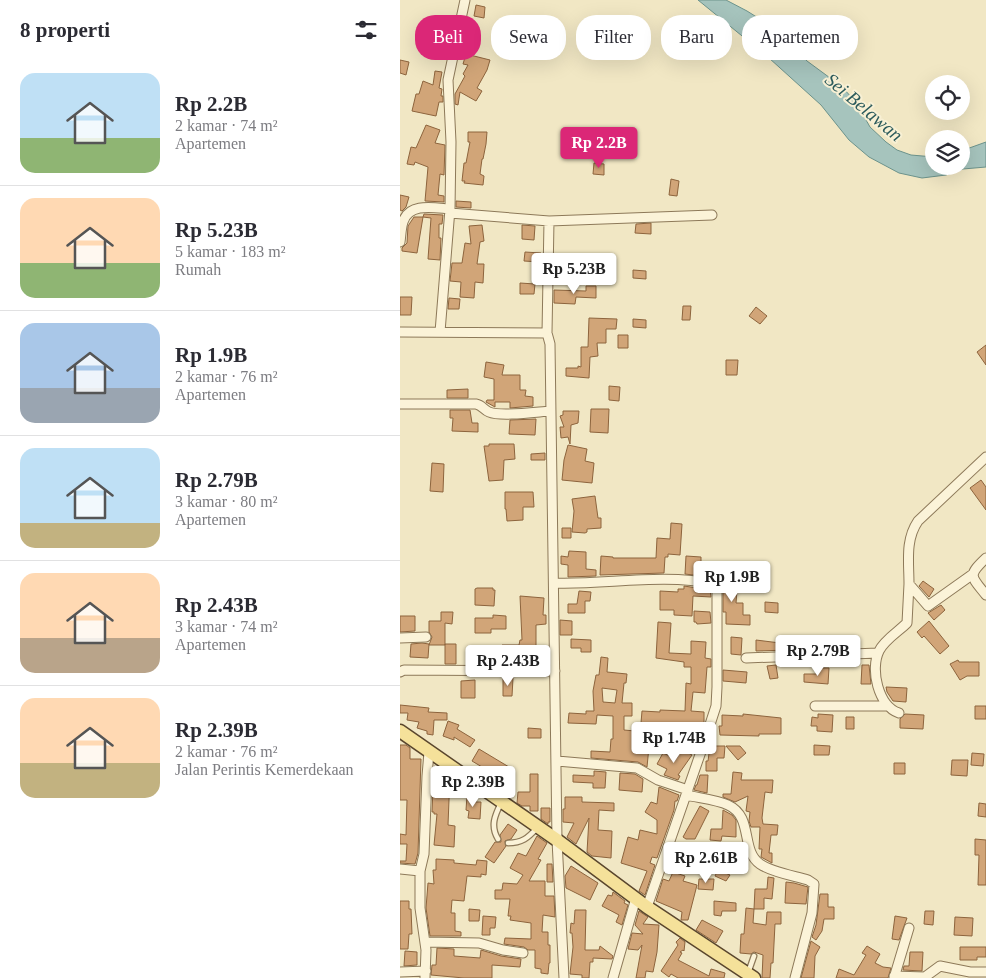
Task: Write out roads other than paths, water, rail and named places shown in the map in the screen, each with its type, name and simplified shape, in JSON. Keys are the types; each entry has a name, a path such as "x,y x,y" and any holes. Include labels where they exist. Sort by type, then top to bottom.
{"main road":[{"path":"400,731 557,840 647,906 751,976"}],"street":[{"path":"440,332 450,211 451,147 448,80 465,0"},
{"path":"400,242 403,220 414,210 425,207 548,221 712,215"},
{"path":"548,221 547,332 550,344 557,840 564,978"},
{"path":"400,332 547,332"},
{"path":"400,404 476,404 481,405 489,412 502,414 550,411"},
{"path":"888,706 876,680 878,653 882,646 907,623 908,545 914,528 918,521 986,457"},
{"path":"909,584 925,604 929,605 973,574 975,569 986,558"},
{"path":"973,574 974,579 986,595"},
{"path":"554,583 578,584 647,580 690,581 714,584 717,591 717,697 704,742 647,906"},
{"path":"400,638 426,637"},
{"path":"746,658 878,653"},
{"path":"400,672 404,670 555,671"},
{"path":"815,706 888,706 899,713"},
{"path":"640,729 704,742"},
{"path":"400,972 426,974 425,942 420,908 420,871 424,854 429,752"},
{"path":"557,761 637,768 658,780 687,792 728,805 738,812 744,820 753,858 766,868 808,880 814,884 812,913 795,978"},
{"path":"400,869 420,871"},
{"path":"613,978 636,898"},
{"path":"909,928 894,977 924,977 940,966 970,972 986,972"},
{"path":"425,942 479,943 503,950 523,953"}],"lane":[{"path":"498,839 493,825 494,816 502,802"},
{"path":"508,843 520,843 538,827"},
{"path":"751,976 754,956"}],"water":[{"name":"Sei Belawan","path":"698,0 726,0 753,15 742,15 742,36 732,28 732,15 716,15"},
{"name":"Sei Belawan","path":"771,60 806,60 841,86 856,102 870,127 886,142 897,150 911,155 925,156 925,175 946,175 922,178 899,173 869,157 849,140 821,105"},
{"name":"Sei Belawan","path":"986,142 986,167 970,168 970,148"}]}
